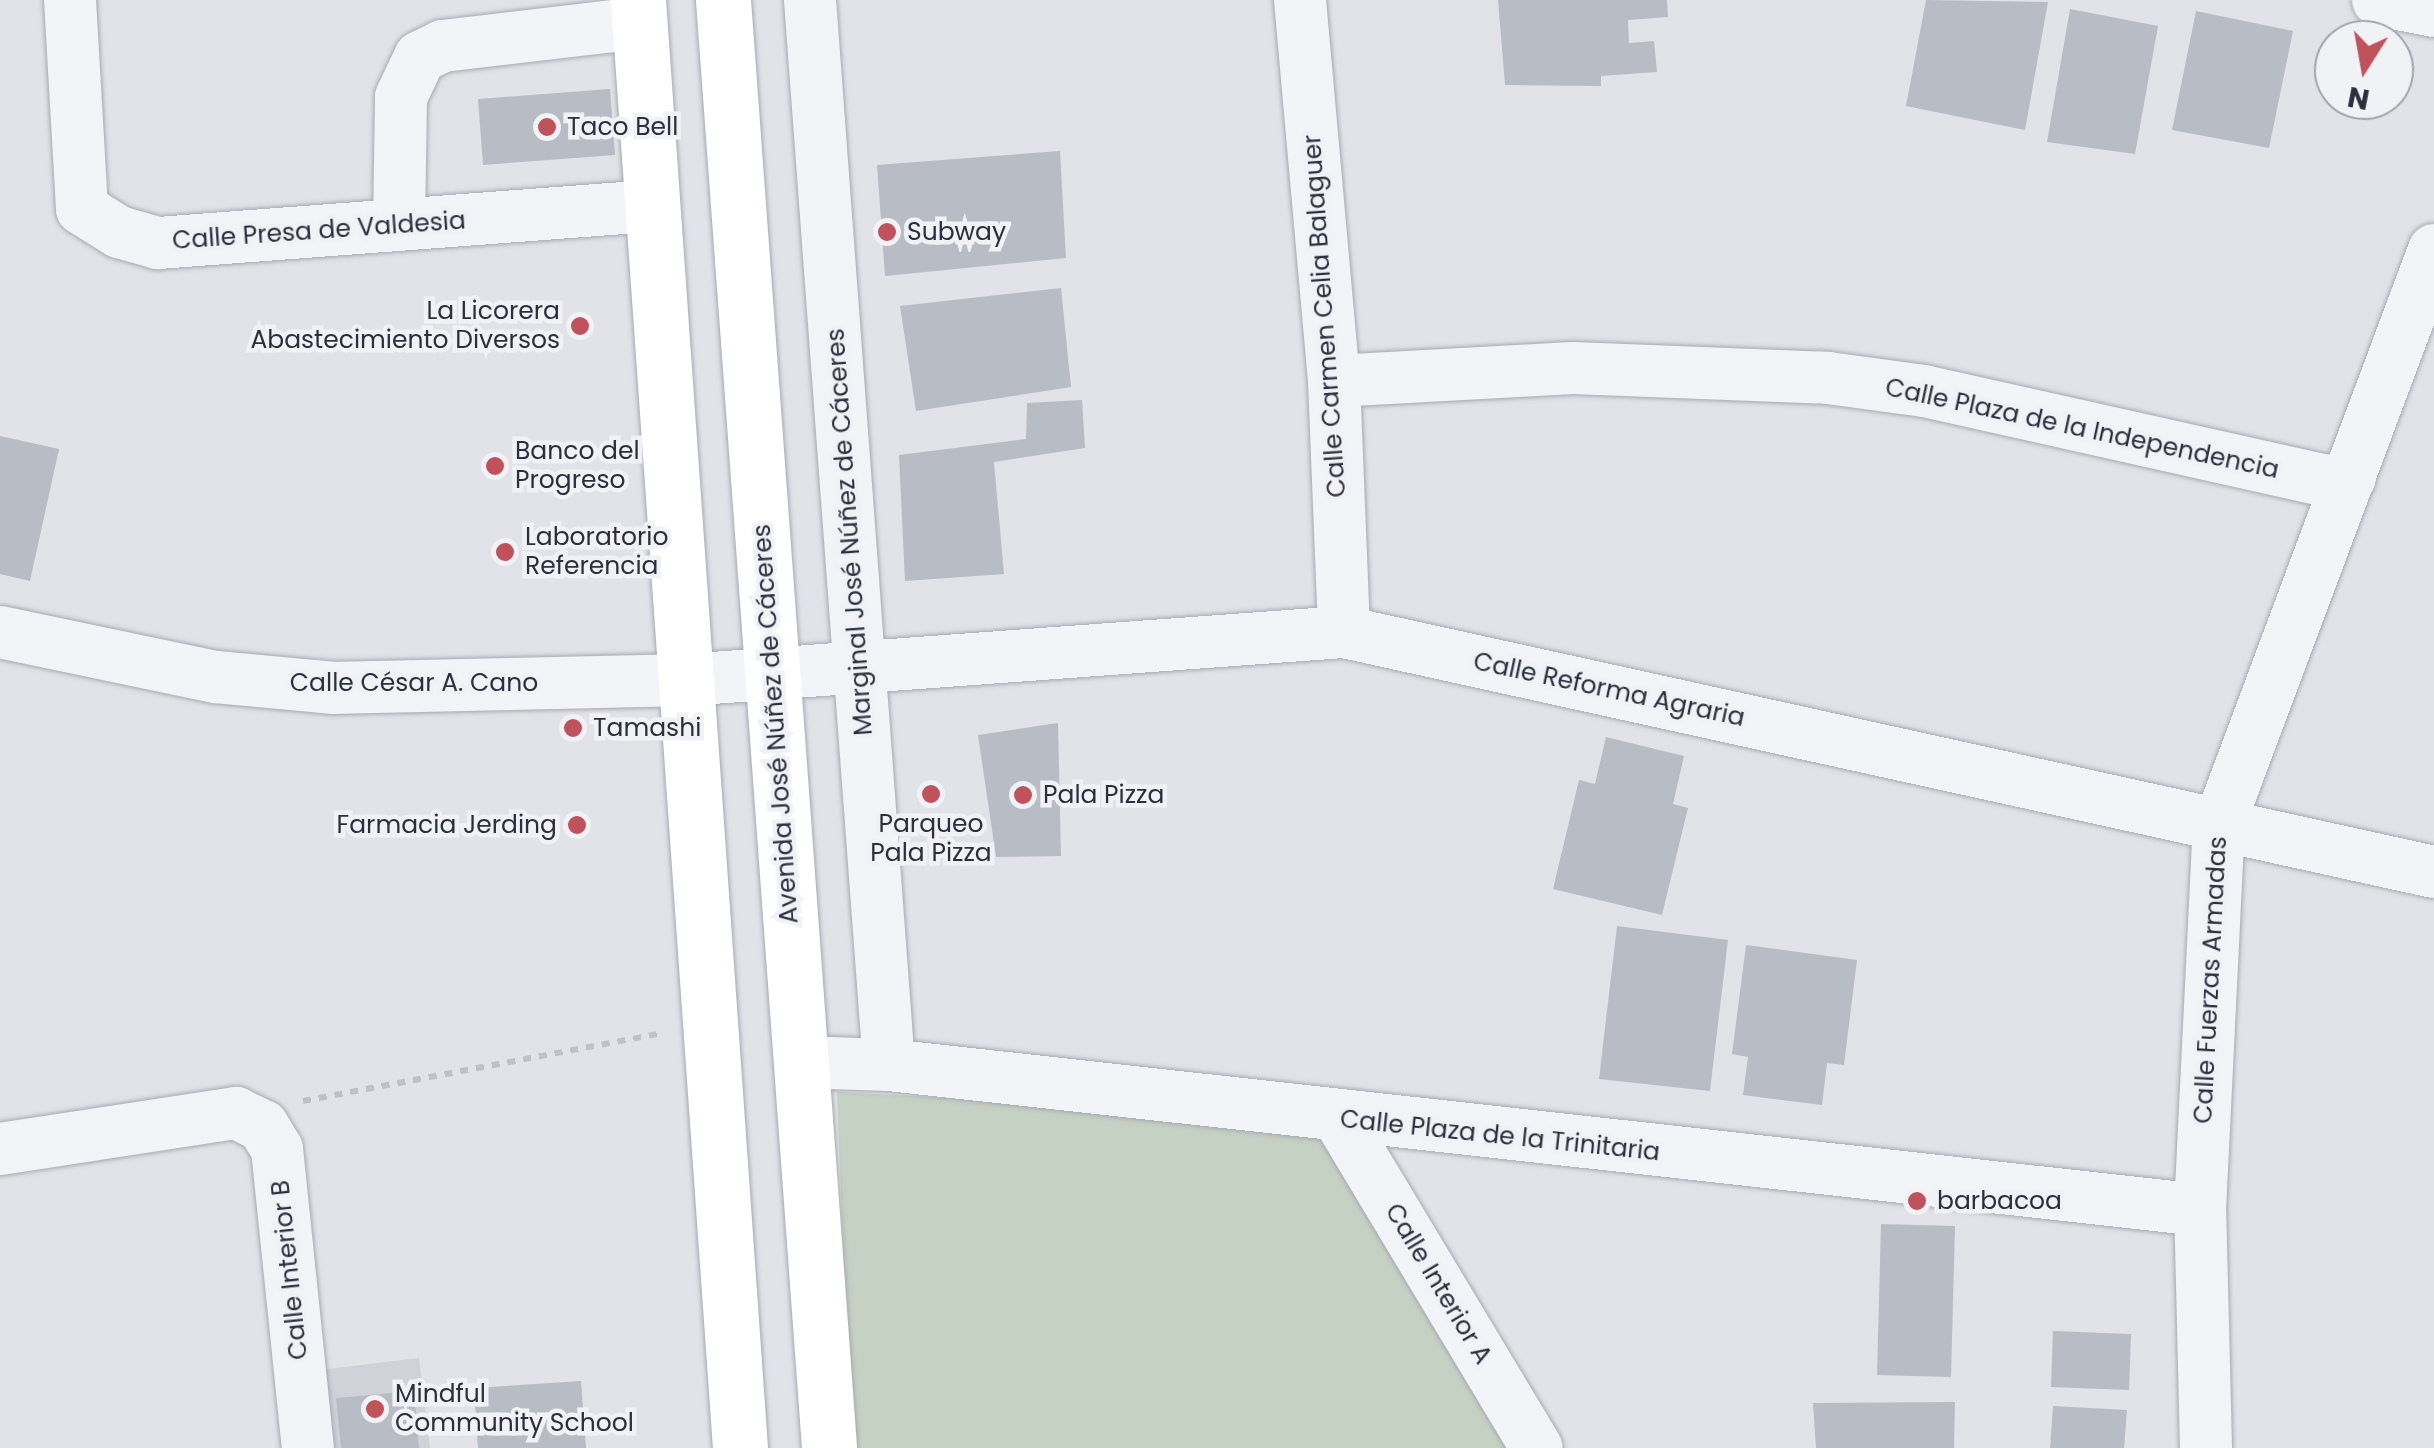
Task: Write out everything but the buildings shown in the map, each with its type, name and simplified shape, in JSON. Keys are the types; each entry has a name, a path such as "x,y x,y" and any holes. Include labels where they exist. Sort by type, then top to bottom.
{"main road":[{"name":"Avenida José Núñez de Cáceres","path":"723,0 829,1448"},
{"path":"639,12 740,1448"}],"street":[{"name":"Calle Presa de Valdesia","path":"70,0 82,208 120,232 158,243 653,206"},
{"name":"Marginal José Núñez de Cáceres","path":"810,0 888,1065"},
{"name":"Calle Carmen Celia Balaguer","path":"1300,0 1334,381 1344,632"},
{"path":"2378,0 2434,11"},
{"path":"399,225 401,97 420,57 442,46 639,12"},
{"name":"Calle Fuerzas Armadas","path":"2206,1448 2200,1210 2219,825 2434,250"},
{"name":"Calle Plaza de la Independencia","path":"1334,381 1574,368 1828,378 1924,391 2326,480 2350,478"},
{"name":"Calle César A. Cano","path":"0,632 216,677 334,688 684,680 772,672"},
{"name":"Calle Reforma Agraria","path":"772,672 1344,632 2434,872"},
{"name":"Calle Plaza de la Trinitaria","path":"800,1062 888,1065 1339,1120 2200,1210"},
{"path":"0,1150 236,1113"},
{"name":"Calle Interior B","path":"236,1113 263,1126 277,1149 308,1448"},
{"name":"Calle Interior A","path":"1339,1120 1537,1448"}],"path":[{"path":"236,1113 710,1024"}],"shaded area":[{"name":"Mindful Community School","path":"419,1358 430,1448 330,1448 320,1370"}],"green space":[{"path":"837,1092 1339,1119 1532,1448 851,1448"}],"place":[{"name":"Taco Bell","path":"547,127"},
{"name":"Subway","path":"887,232"},
{"name":"La Licorera Abastecimiento Diversos","path":"580,326"},
{"name":"Banco del Progreso","path":"495,466"},
{"name":"Laboratorio Referencia","path":"505,552"},
{"name":"Tamashi","path":"573,728"},
{"name":"Parqueo Pala Pizza","path":"931,794"},
{"name":"Pala Pizza","path":"1023,795"},
{"name":"Farmacia Jerding","path":"577,825"},
{"name":"barbacoa","path":"1917,1201"},
{"name":"Mindful Community School","path":"375,1409"}]}
